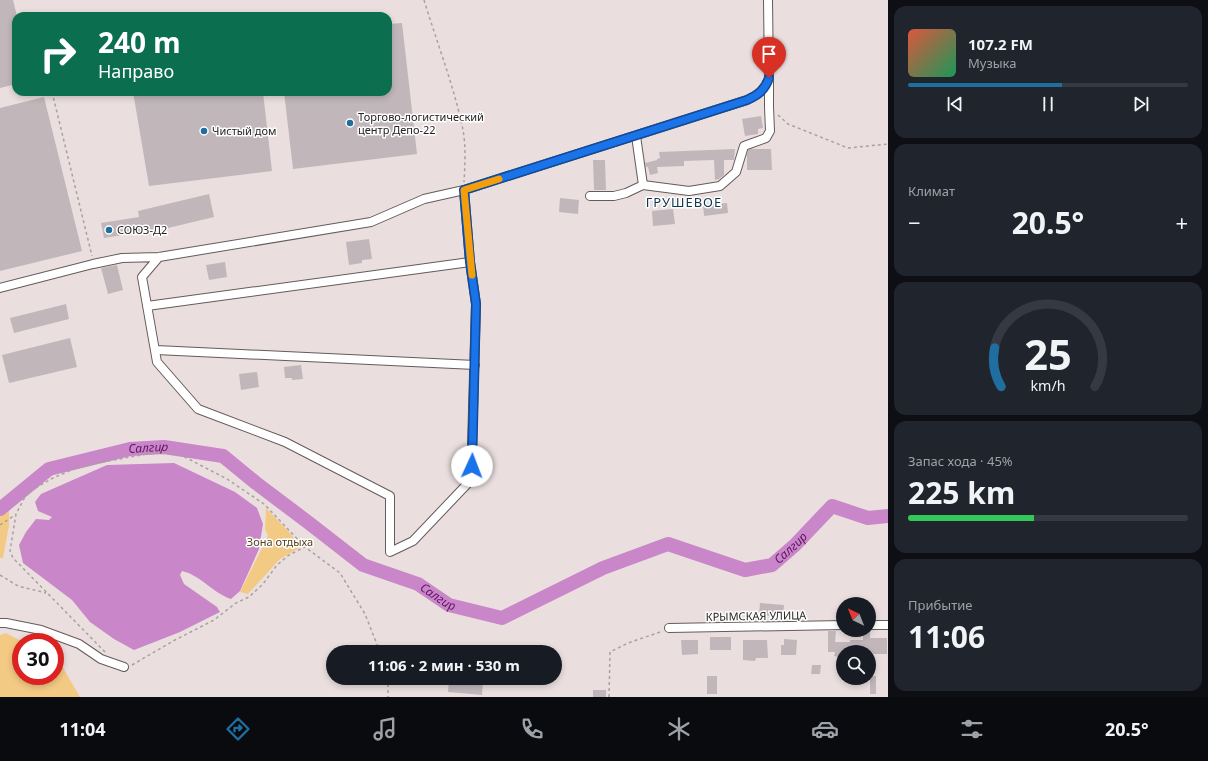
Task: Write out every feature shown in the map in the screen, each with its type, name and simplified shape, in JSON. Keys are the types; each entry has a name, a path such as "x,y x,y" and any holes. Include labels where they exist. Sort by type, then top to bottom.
{"street":[{"path":"590,196 614,196 626,193 642,185 689,191 720,186 736,172 744,146 766,138 770,131 768,0"},
{"path":"0,288 122,258 159,257 371,222 424,199 464,190 747,100 762,92 767,86 769,78"},
{"path":"636,136 642,185"},
{"path":"159,257 142,277 157,362 198,408 285,442 390,496 390,552 413,541 471,480 476,304 470,262 464,190"},
{"path":"146,306 470,262"},
{"path":"156,350 475,365"},
{"path":"0,623 42,630 79,644 101,659 124,666"},
{"name":"КРЫМСКАЯ УЛИЦА","path":"669,628 836,625"},
{"path":"876,625 888,625"}],"path":[{"path":"424,0 456,98 463,132 465,159 464,190"},
{"path":"53,96 93,264"},
{"path":"769,107 788,124 848,148 888,144"},
{"path":"109,655 13,558 10,551 16,514 27,493 53,478 81,466 114,459 152,454 179,454 227,479 264,504 305,547 340,573 365,614 377,645"},
{"path":"0,525 16,514"},
{"path":"124,666 134,664 175,640 214,620 236,603 249,597 263,584 277,565 289,555 305,547"},
{"path":"0,575 18,586 47,594"},
{"path":"609,697 610,652 628,642 669,628"},
{"path":"388,685 388,697"}],"green space":[{"path":"9,508 9,525 3,558 0,558 0,514"},
{"name":"Зона отдыха","path":"266,508 301,547 280,559 248,594 240,592 268,536 265,529"},
{"path":"6,633 12,636 12,685 64,685 64,670 80,697 0,697 0,635"}],"shaded area":[{"path":"174,463 235,492 257,508 263,524 259,549 240,591 231,599 218,593 195,576 182,571 180,575 184,584 217,607 220,612 180,632 134,650 114,639 90,622 72,600 23,563 19,545 26,532 36,519 49,520 52,517 38,511 35,502 41,494 107,465"}],"building":[{"path":"0,0 13,0 16,12 12,12 12,85 0,88"},
{"name":"Торгово-логистический центр Депо-22","path":"402,23 417,154 293,169 284,96 392,96 392,24"},
{"name":"Чистый дом","path":"134,96 263,96 272,171 149,186"},
{"path":"44,97 82,251 0,271 0,108"},
{"path":"761,116 763,128 758,129 758,134 745,136 742,119"},
{"path":"735,149 734,160 724,160 724,175 715,180 714,160 684,161 684,166 657,167 658,173 650,175 648,167 646,167 645,163 660,158 659,152"},
{"path":"771,149 772,170 747,170 747,154 748,150"},
{"path":"593,160 605,160 606,190 594,190"},
{"path":"209,194 214,217 143,234 143,232 104,238 101,223 139,217 138,211"},
{"path":"560,198 579,200 578,214 559,212"},
{"path":"727,203 728,213 704,216 703,205"},
{"path":"673,209 675,224 653,226 652,211"},
{"path":"369,239 372,259 362,260 362,263 349,265 346,242"},
{"path":"225,262 227,277 209,280 206,265"},
{"path":"117,265 123,290 108,294 101,268"},
{"path":"66,304 69,319 14,333 10,318"},
{"path":"70,338 77,367 9,383 2,355"},
{"path":"301,365 303,379 292,380 292,378 285,378 284,367"},
{"path":"257,372 259,387 241,390 239,374"},
{"path":"760,603 784,605 783,617 759,615"},
{"path":"828,631 836,631 835,642 863,640 863,637 887,638 887,654 876,654 876,645 836,645 836,656 834,656 835,652 828,652"},
{"path":"710,637 731,637 731,650 710,650"},
{"path":"784,639 797,640 796,655 781,655 781,645 784,645"},
{"path":"681,640 698,640 698,654 682,655"},
{"path":"743,640 767,640 768,658 756,658 755,661 743,660"},
{"path":"812,665 821,665 820,674 811,674"},
{"path":"707,676 717,676 717,694 707,694"},
{"path":"448,685 483,685 482,695 448,692"},
{"path":"870,685 876,685 876,694 870,694"},
{"path":"593,690 606,690 606,697 593,697"}],"waterway":[{"name":"Салгир","path":"0,509 49,469 130,449 164,447 223,456 363,565 418,584 449,605 502,618 603,568 668,544 745,570 772,565 795,545 832,506 868,518 888,516"}],"slow traffic":[{"path":"472,275 464,190 499,179"}],"place":[{"name":"Торгово-логистический центр Депо-22","path":"350,123"},
{"name":"Чистый дом","path":"204,131"},
{"name":"СОЮЗ-Д2","path":"109,230"}],"district":[{"name":"ГРУШЕВОЕ","path":"684,202"}],"route":[{"path":"472,466 476,304 470,262 464,190 747,100 762,92 767,86 769,78"}]}
